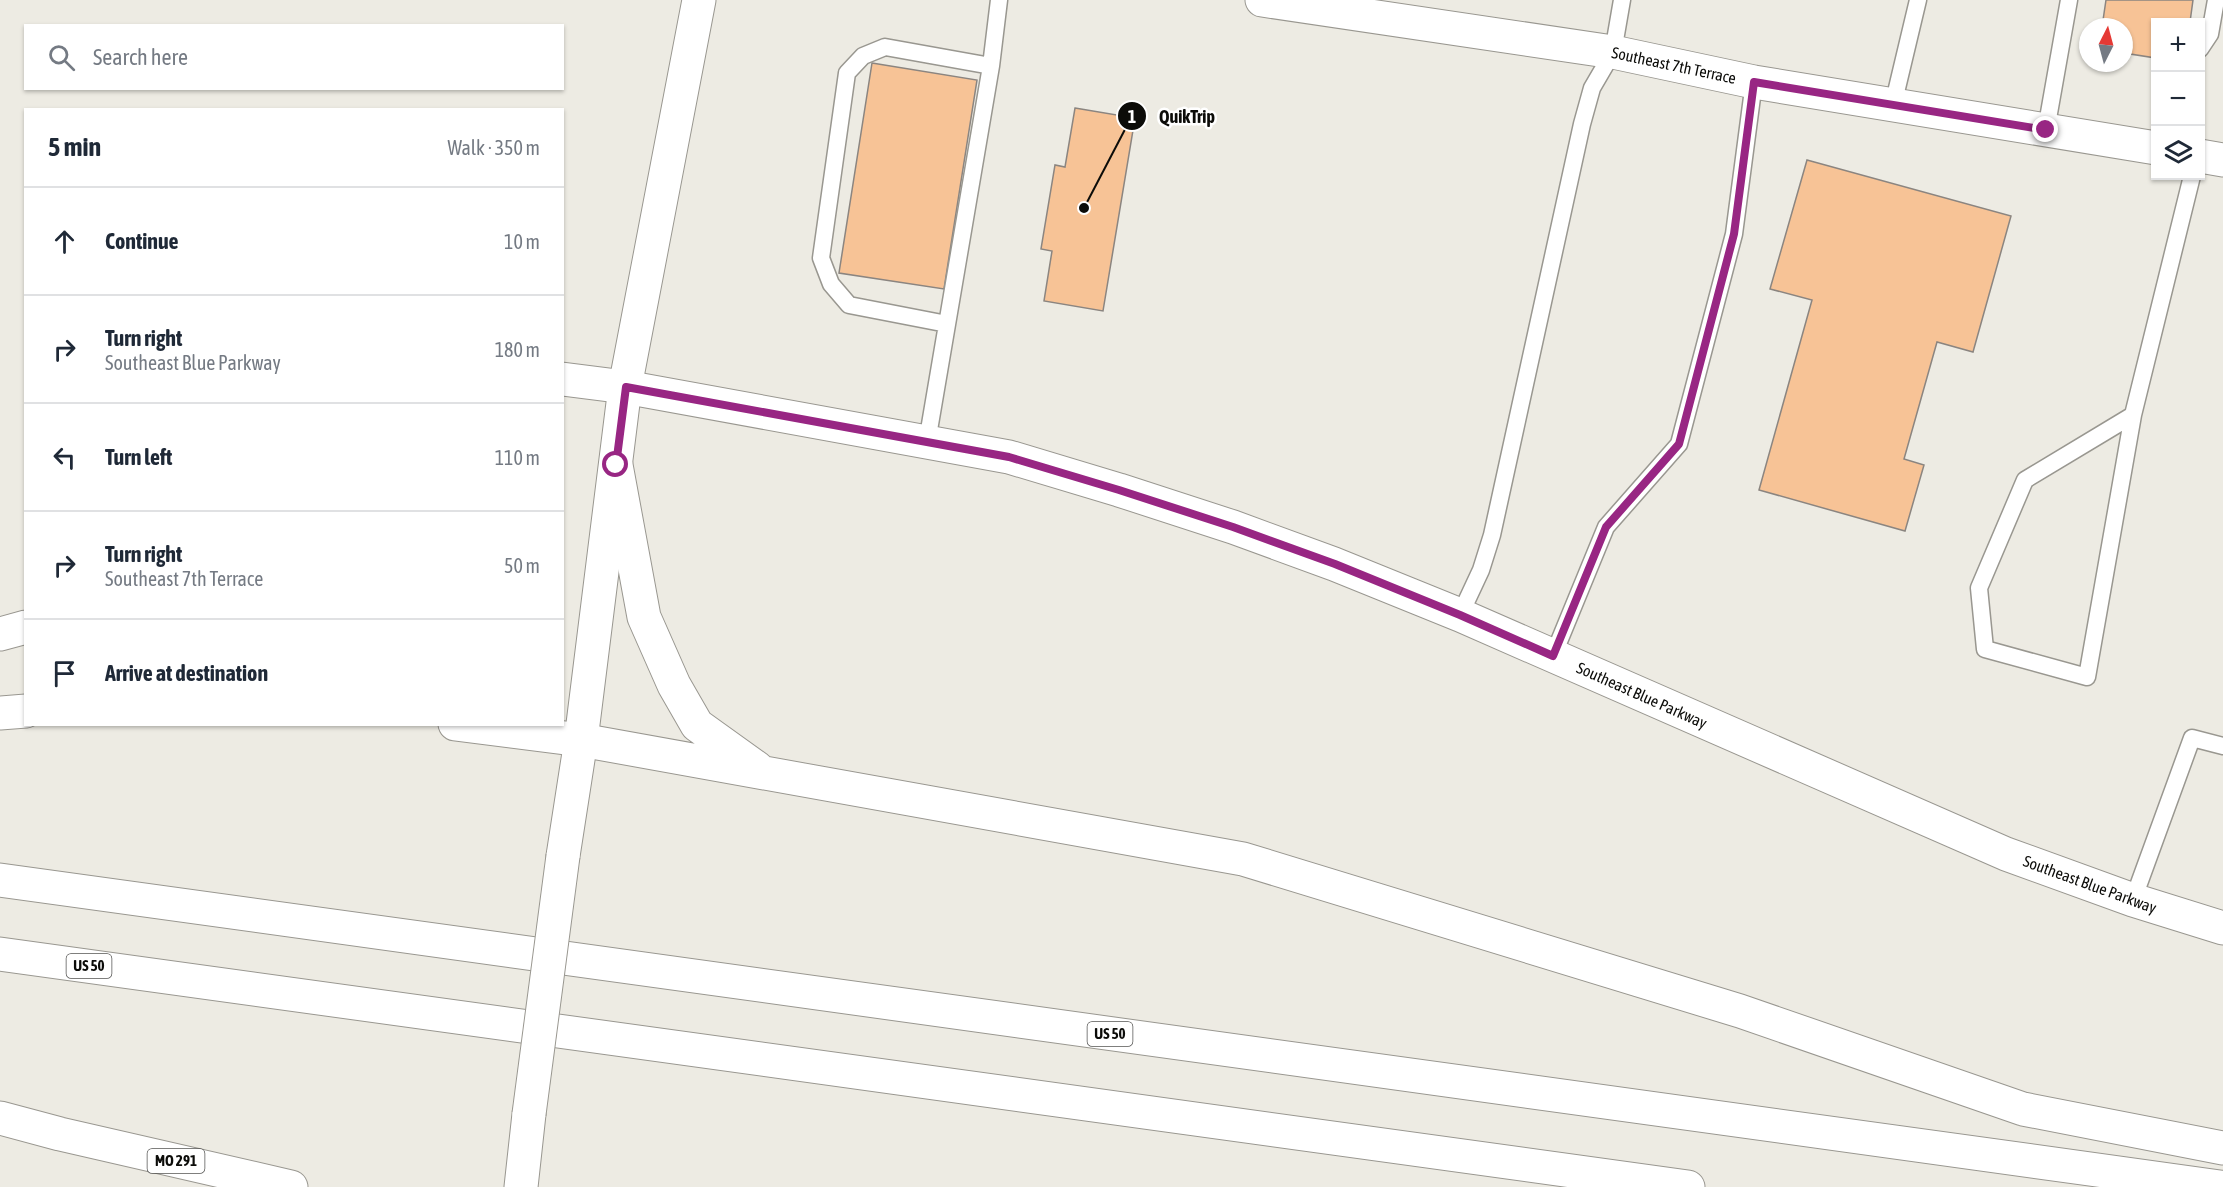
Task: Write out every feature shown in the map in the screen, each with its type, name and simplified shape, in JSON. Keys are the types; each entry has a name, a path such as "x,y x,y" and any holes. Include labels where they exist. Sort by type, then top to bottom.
{"main road":[{"path":"521,1187 626,387 699,0"},
{"name":"Southeast 7th Terrace","path":"1262,0 1613,52 1754,82 2151,147"},
{"path":"2205,157 2223,160"},
{"name":"Southeast Blue Parkway","path":"564,379 626,387 1009,457 1233,527 1335,564 1460,615 2006,854 2133,900 2223,928"},
{"path":"616,465 644,617 674,685 697,725 763,773"},
{"path":"0,634 24,628"},
{"path":"0,712 24,711"},
{"path":"471,726 581,740 1244,859 1740,1011 2023,1109 2223,1148"},
{"name":"US 50","path":"0,880 2220,1187"},
{"name":"US 50","path":"0,954 1688,1187"},
{"name":"MO 291","path":"0,1118 291,1187"}],"lane":[{"path":"927,442 991,66 999,0"},
{"path":"1460,615 1481,570 1492,535 1585,115 1592,88 1613,52 1622,0"},
{"path":"1893,105 1918,0"},
{"path":"2046,130 2068,0"},
{"path":"2205,42 2210,34 2216,0"},
{"path":"947,324 849,305 831,284 821,258 847,73 863,56 885,47 991,66"},
{"path":"1553,656 1606,527 1679,444 1734,234 1754,82"},
{"path":"2133,415 2025,480 1979,588 1985,649 2087,678 2133,415 2191,180"},
{"path":"2133,900 2192,738 2223,746"}],"building":[{"path":"2106,0 2193,0 2191,18 2151,18 2151,57 2133,54 2133,18 2103,18"},
{"path":"872,63 977,80 944,289 839,273"},
{"path":"1075,108 1135,118 1103,311 1044,301 1052,251 1041,249 1055,165 1065,167"},
{"path":"1807,160 2011,216 1973,352 1937,342 1904,459 1924,465 1905,531 1759,490 1812,300 1770,289"}],"place":[{"name":"QuikTrip","path":"1084,208"}],"route":[{"path":"616,465 626,387 1009,457 1233,527 1335,564 1553,656 1606,527 1679,444 1734,234 1754,82 2046,130"}]}
